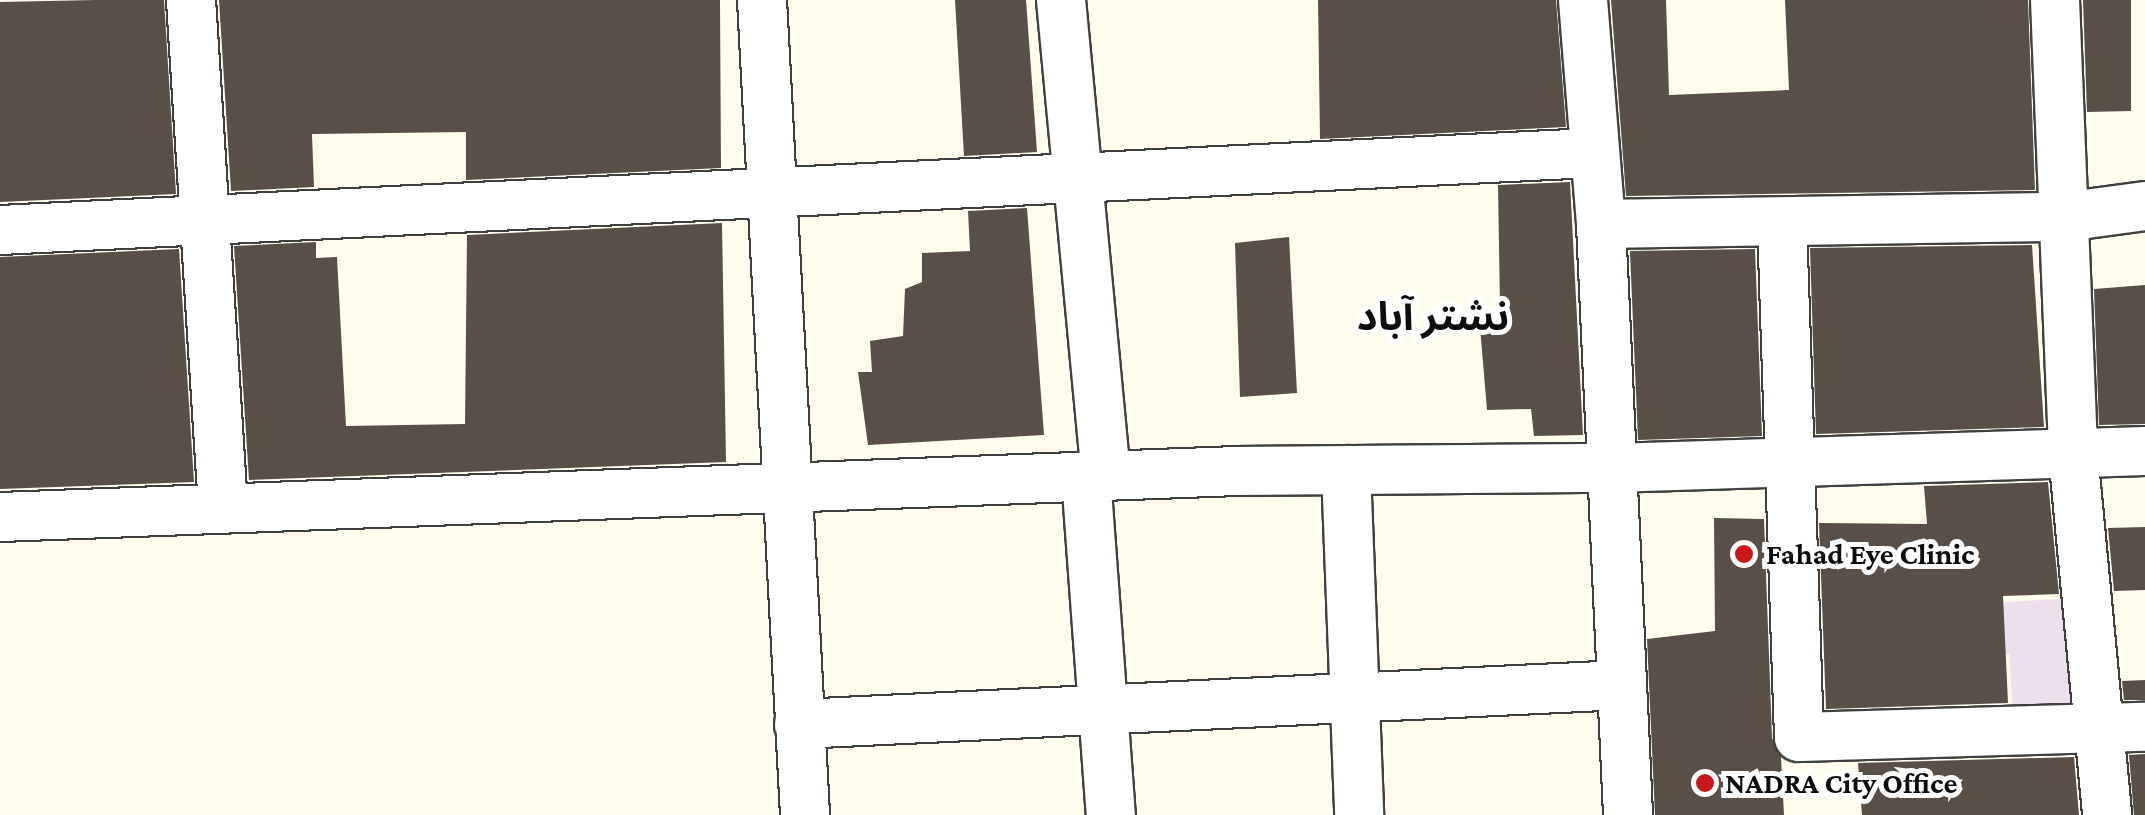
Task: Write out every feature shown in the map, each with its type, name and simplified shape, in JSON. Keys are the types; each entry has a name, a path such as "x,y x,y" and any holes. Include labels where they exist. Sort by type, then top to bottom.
{"street":[{"path":"190,0 223,507"},
{"path":"762,0 805,815"},
{"path":"1062,0 1078,175 1096,477 1100,710 1111,815"},
{"path":"1582,0 1590,152 1601,224 1628,815"},
{"path":"2055,0 2073,452 2122,728 2106,815"},
{"path":"0,230 774,187 1590,152"},
{"path":"1601,224 2064,218 2145,206"},
{"path":"1782,222 1786,461 1799,737 2122,728"},
{"path":"0,517 1096,477 1612,468 2145,451"},
{"path":"1346,470 1359,815"},
{"path":"799,724 1622,685"}],"shaded area":[{"path":"2073,598 2080,710 2013,712 2009,654 1961,658 1958,605"}],"building":[{"path":"164,0 176,194 0,202 0,2"},
{"path":"219,0 720,0 721,168 466,180 466,132 312,134 314,187 231,191"},
{"path":"955,0 1026,0 1037,152 964,156"},
{"path":"1318,0 1556,0 1566,127 1320,139"},
{"path":"1611,0 1666,0 1669,95 1789,90 1785,0 2028,0 2035,190 1626,196"},
{"path":"2083,0 2131,0 2131,111 2087,112"},
{"path":"1570,182 1583,435 1534,436 1531,409 1487,410 1480,327 1500,307 1498,185"},
{"path":"1027,208 1044,435 868,445 858,372 872,372 870,341 903,336 905,289 922,282 922,253 970,251 968,211"},
{"path":"722,223 726,462 249,480 234,246 316,242 316,258 337,257 346,426 465,424 467,235"},
{"path":"1289,237 1297,393 1240,397 1235,243"},
{"path":"2032,245 2044,427 1816,434 1810,248"},
{"path":"179,249 194,482 0,489 0,257"},
{"path":"1755,249 1762,436 1638,440 1630,251"},
{"path":"2145,285 2145,424 2099,425 2094,289"},
{"path":"2048,482 2059,594 2003,596 2008,703 1826,709 1819,523 1927,524 1924,486"},
{"path":"1714,518 1764,519 1772,738 1781,757 1784,815 1655,815 1647,639 1715,631"},
{"path":"2145,527 2145,590 2114,591 2108,528"},
{"path":"2145,680 2145,700 2124,700 2122,681"},
{"path":"2145,754 2145,815 2134,815 2129,755"},
{"path":"2074,757 2079,815 1862,815 1858,763"}],"place":[{"name":"Fahad Eye Clinic","path":"1744,554"},
{"name":"NADRA City Office","path":"1705,783"}],"district":[{"name":"نشتر آباد","path":"1433,317"}]}
